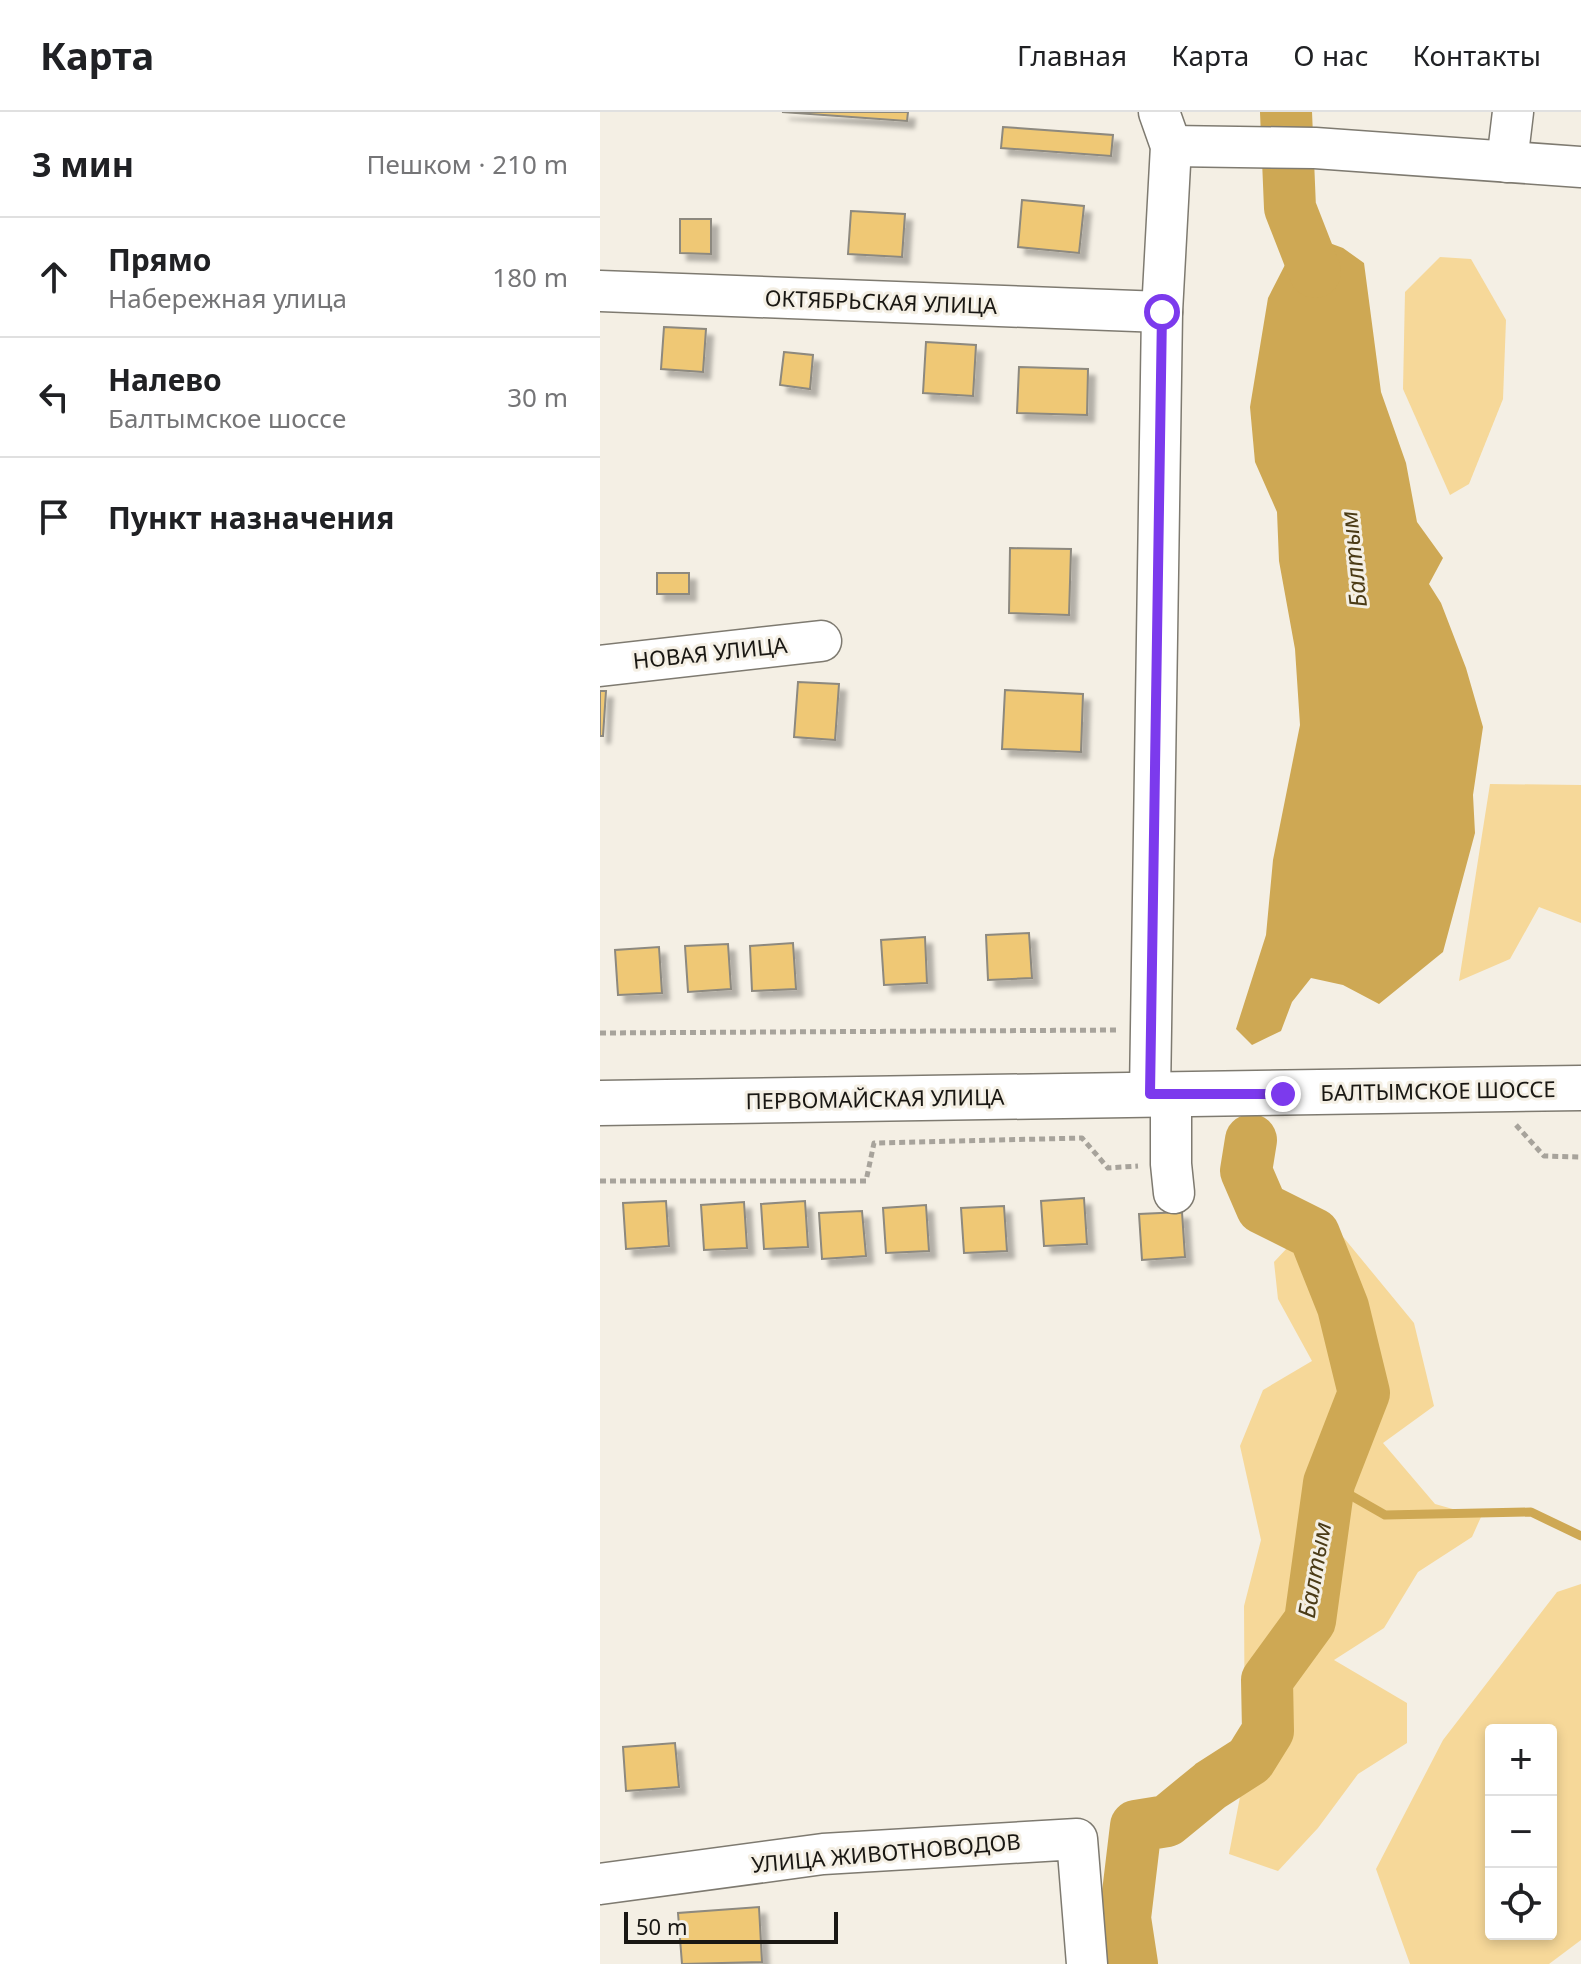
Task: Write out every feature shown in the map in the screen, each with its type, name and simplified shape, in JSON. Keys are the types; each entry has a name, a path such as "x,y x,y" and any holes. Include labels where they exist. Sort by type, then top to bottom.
{"main road":[{"name":"БАЛТЫМСКОЕ ШОССЕ","path":"1161,1094 1581,1088"},
{"name":"ПЕРВОМАЙСКАЯ УЛИЦА","path":"600,1103 1161,1094"}],"street":[{"path":"1507,162 1513,112"},
{"path":"1172,1179 1152,1030 1165,129 1315,148 1581,167"},
{"name":"ОКТЯБРЬСКАЯ УЛИЦА","path":"600,291 1162,312"},
{"name":"НОВАЯ УЛИЦА","path":"600,666 821,641"},
{"name":"УЛИЦА ЖИВОТНОВОДОВ","path":"600,1884 823,1854 1077,1839 1087,1964"}],"path":[{"path":"600,1033 1152,1030"},
{"path":"600,1181 866,1181 874,1143 1082,1138 1108,1168 1172,1179"}],"shaded area":[{"path":"1440,257 1471,259 1506,320 1503,399 1469,484 1450,495 1403,389 1405,292"},
{"path":"1490,784 1581,785 1581,923 1539,907 1510,959 1459,981"},
{"path":"1315,1218 1344,1238 1414,1323 1434,1406 1383,1443 1435,1504 1481,1517 1472,1537 1418,1572 1384,1628 1334,1660 1407,1703 1407,1743 1358,1774 1318,1828 1278,1871 1229,1854 1245,1771 1244,1606 1261,1540 1240,1446 1263,1390 1312,1361 1278,1299 1274,1262"},
{"path":"1581,1584 1581,1940 1549,1964 1410,1964 1376,1869 1443,1740 1557,1592"}],"water":[{"path":"1290,208 1316,238 1343,248 1364,263 1381,392 1406,463 1417,522 1443,558 1429,584 1441,603 1466,668 1483,727 1473,795 1475,833 1443,952 1379,1004 1343,985 1311,978 1292,1002 1281,1031 1252,1045 1236,1029 1266,935 1273,860 1300,725 1295,649 1279,561 1277,512 1255,462 1250,407 1268,298 1288,259 1286,238 1278,214"}],"building":[{"path":"782,112 908,112 907,121"},
{"path":"1003,127 1113,135 1111,156 1001,148"},
{"path":"1022,200 1084,206 1079,253 1018,247"},
{"path":"851,211 905,214 902,257 848,254"},
{"path":"680,219 711,219 711,254 680,253"},
{"path":"664,327 706,329 703,372 661,369"},
{"path":"926,342 976,345 973,396 923,393"},
{"path":"784,352 813,355 810,389 780,385"},
{"path":"1019,367 1088,369 1087,415 1017,413"},
{"path":"1010,548 1071,549 1069,615 1009,613"},
{"path":"657,573 689,573 689,594 657,594"},
{"path":"798,682 839,684 835,740 794,737"},
{"path":"1005,690 1083,694 1081,752 1002,749"},
{"path":"600,691 606,691 603,736 600,736"},
{"path":"1029,933 1032,978 988,980 986,935"},
{"path":"925,937 927,983 884,985 881,940"},
{"path":"793,943 796,989 752,991 750,946"},
{"path":"728,944 731,989 688,992 685,946"},
{"path":"659,947 662,993 618,995 615,950"},
{"path":"1084,1198 1087,1244 1044,1246 1041,1201"},
{"path":"666,1201 669,1246 626,1249 623,1203"},
{"path":"805,1201 808,1247 764,1249 761,1204"},
{"path":"744,1202 747,1248 704,1250 701,1205"},
{"path":"926,1205 929,1251 886,1253 883,1208"},
{"path":"1004,1206 1007,1251 964,1253 961,1208"},
{"path":"862,1211 866,1256 822,1259 819,1213"},
{"path":"1182,1212 1185,1257 1142,1260 1139,1214"},
{"path":"675,1743 679,1787 626,1791 623,1747"},
{"path":"759,1907 762,1962 682,1964 678,1913"}],"waterway":[{"name":"Балтым","path":"1286,112 1290,208 1315,272"},
{"name":"Балтым","path":"1132,1964 1125,1918 1136,1826 1167,1821 1211,1785 1250,1760 1268,1731 1267,1680 1310,1621 1329,1483 1364,1393 1343,1307 1314,1234 1262,1208 1246,1171 1251,1140"},
{"path":"1329,1483 1385,1515 1531,1512 1581,1536"}],"route":[{"path":"1162,312 1150,1094 1283,1094"}]}
